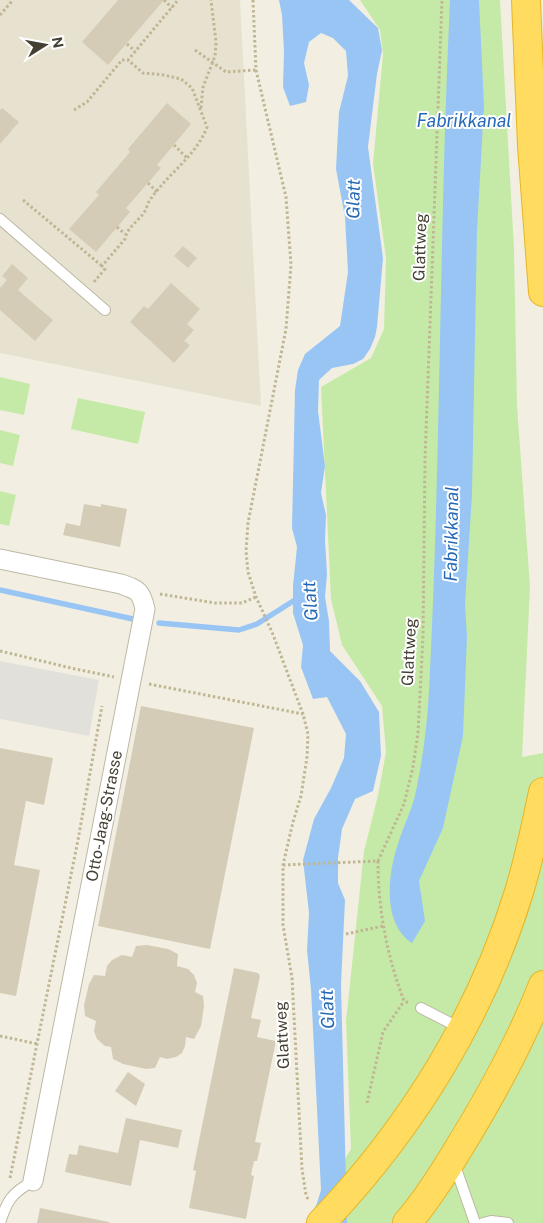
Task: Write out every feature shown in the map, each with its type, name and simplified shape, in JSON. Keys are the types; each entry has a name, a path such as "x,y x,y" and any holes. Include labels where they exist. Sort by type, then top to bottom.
{"highway":[{"path":"526,0 532,146 543,292"},
{"path":"316,1214 367,1172 422,1097 463,1030 499,949 519,892 533,842 543,792"},
{"path":"407,1223 453,1158 497,1083 517,1044 543,985"}],"street":[{"path":"0,559 121,584 136,589 142,597"},
{"name":"Otto-Jaag-Strasse","path":"33,1181 132,680 145,609 142,597"}],"lane":[{"path":"0,219 106,310"},
{"path":"421,1008 463,1030"},
{"path":"453,1158 475,1223"},
{"path":"0,1223 5,1207 12,1196 33,1181"},
{"path":"483,1223 491,1221 508,1223"}],"path":[{"path":"0,14 13,0"},
{"path":"164,0 172,8"},
{"path":"128,60 178,0"},
{"path":"201,108 203,87 215,56 216,42 211,0"},
{"name":"Glattweg","path":"253,0 256,70 286,197 291,265 286,330 248,523 246,551 248,572 256,597 272,632 303,714 308,734 301,796 283,865 283,925 292,978 302,1169 306,1194 316,1214"},
{"name":"Glattweg","path":"378,861 404,804 413,767 418,733 424,636 425,459 442,0"},
{"path":"127,44 135,51"},
{"path":"196,50 226,72 256,70"},
{"path":"74,110 87,102 122,60 128,60 143,73 164,74 181,79 192,88 201,108 206,127 187,158 149,201 145,211 102,266"},
{"path":"174,145 187,158"},
{"path":"148,183 157,192"},
{"path":"23,200 105,269 85,292"},
{"path":"117,227 126,234"},
{"path":"142,597 165,594 215,603 242,603 256,597"},
{"path":"0,651 71,668 303,714"},
{"path":"12,1196 8,1186 78,840 102,706"},
{"path":"283,865 378,861 378,890 392,970 404,1001 421,1008"},
{"path":"346,934 383,926"},
{"path":"367,1103 384,1032 404,1001"},
{"path":"0,1036 58,1049"}],"shaded area":[{"path":"0,0 240,0 261,406 0,353"},
{"path":"0,661 99,680 89,736 0,719"}],"green space":[{"path":"360,0 500,0 514,249 517,405 530,587 522,757 543,753 543,1223 305,1223 351,1149 346,1021 364,851 378,795 386,752 382,706 342,645 331,599 321,387 371,358 384,329 386,258 373,164 383,54 380,30"},
{"path":"0,377 30,384 24,415 0,410"},
{"path":"78,398 145,412 138,444 71,429"},
{"path":"0,430 20,435 13,466 0,463"},
{"path":"0,491 16,495 9,526 0,524"}],"water":[{"name":"Glatt","path":"279,0 349,0 378,28 382,50 377,74 368,147 383,258 377,327 370,349 363,359 353,364 332,368 319,380 318,411 325,466 321,493 326,515 327,574 325,597 329,621 330,651 360,681 379,712 381,756 373,791 355,799 342,829 338,858 338,883 345,900 341,984 347,1223 311,1223 321,1190 311,989 307,950 309,913 303,860 314,819 331,788 344,758 346,734 327,697 313,699 301,667 303,645 293,613 293,586 297,547 292,528 295,390 298,370 305,354 340,326 348,272 345,217 336,169 339,112 348,76 346,51 333,38 321,33 309,42 304,63 309,85 306,102 290,106 283,87 284,52 282,15"},
{"name":"Fabrikkanal","path":"450,0 479,0 484,106 477,231 472,495 465,604 467,637 463,736 443,828 419,881 425,921 412,943 402,934 395,923 391,910 390,881 395,853 416,791 423,754 428,704 436,518 446,86"}],"building":[{"path":"118,0 164,0 108,65 82,42"},
{"path":"167,103 191,124 157,165 161,168 126,208 130,212 96,252 69,229 99,195 96,192 130,152 128,149"},
{"path":"2,108 19,122 0,144 0,110"},
{"path":"183,246 197,258 188,268 174,256"},
{"path":"12,264 28,278 18,290 53,320 35,341 0,310 0,288 7,280 2,276"},
{"path":"171,283 200,309 187,324 194,330 184,341 190,345 174,363 130,322 144,306 148,309"},
{"path":"84,504 101,507 101,504 127,509 120,547 63,535 66,523 80,526"},
{"path":"141,706 254,728 210,949 98,926"},
{"path":"0,748 53,758 44,805 26,801 14,865 40,870 16,996 0,993"},
{"path":"147,945 168,949 178,954 177,966 188,969 194,975 197,983 195,992 203,996 204,1006 201,1026 194,1039 186,1037 182,1053 167,1059 160,1057 155,1068 146,1069 123,1064 113,1059 111,1047 105,1046 97,1039 94,1031 96,1021 85,1016 84,1005 89,984 94,975 105,976 107,966 112,960 122,955 132,957 136,946"},
{"path":"234,968 258,973 260,976 251,1018 261,1020 257,1037 276,1041 255,1142 261,1143 257,1161 254,1161 251,1175 254,1176 246,1219 189,1208 196,1171 193,1170"},
{"path":"128,1072 145,1084 136,1106 115,1091"},
{"path":"126,1118 182,1130 178,1148 140,1140 131,1186 65,1172 69,1154 77,1155 79,1145 118,1153"},
{"path":"40,1208 109,1222 109,1223 37,1223"}],"waterway":[{"path":"0,590 133,619"},
{"name":"Glatt","path":"159,623 239,630 257,624 298,598"}]}
